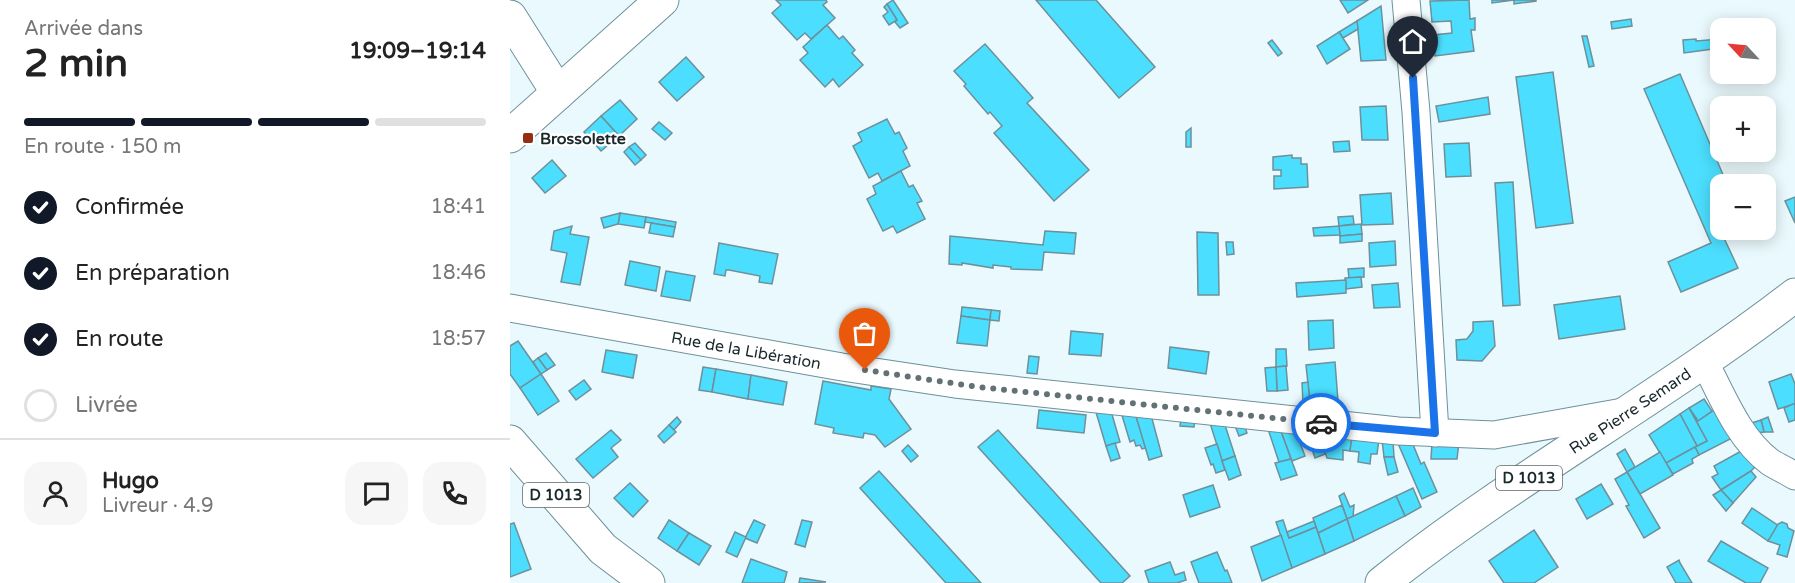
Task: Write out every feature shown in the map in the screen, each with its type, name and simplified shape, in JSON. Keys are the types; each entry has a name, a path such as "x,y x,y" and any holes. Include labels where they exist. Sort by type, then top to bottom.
{"main road":[{"path":"510,136 662,0"},
{"path":"510,17 558,93"},
{"name":"Rue Pierre Semard","path":"1382,583 1431,544 1788,304"},
{"name":"D 1013","path":"510,442 603,549 648,583"},
{"name":"Rue Pierre Semard","path":"1359,583 1389,564 1431,544"}],"street":[{"path":"1406,0 1435,433"},
{"name":"Rue de la Libération","path":"510,308 842,367 955,384 1129,404 1435,433 1494,435 1627,412"},
{"path":"1704,361 1740,428 1753,446 1771,462 1795,476"}],"building":[{"path":"776,0 826,0 827,2 823,5 835,18 811,39 805,33 797,40 772,13 781,5"},
{"path":"893,0 908,23 900,28 887,4"},
{"path":"1036,0 1096,0 1155,67 1119,98"},
{"path":"1340,0 1368,0 1348,13"},
{"path":"1469,0 1470,19 1475,18 1475,30 1471,30 1474,51 1435,56 1433,35 1452,33 1451,21 1432,22 1430,1"},
{"path":"1492,0 1514,0 1492,3"},
{"path":"1514,0 1536,0 1536,1 1514,4"},
{"path":"887,4 897,20 889,25 883,16 888,12 884,7"},
{"path":"1381,6 1386,60 1361,61 1357,21"},
{"path":"1631,19 1632,26 1612,29 1611,22"},
{"path":"1357,21 1358,29 1343,38 1339,32"},
{"path":"827,25 839,39 843,36 855,50 852,53 863,65 839,87 833,79 825,87 800,60 808,53 803,47"},
{"path":"1339,32 1350,49 1327,64 1317,46"},
{"path":"1582,36 1587,36 1594,66 1589,67"},
{"path":"1272,40 1282,53 1278,56 1268,43"},
{"path":"1683,40 1710,40 1710,49 1684,53"},
{"path":"985,44 1033,98 1027,103 1089,170 1054,201 994,133 1002,126 990,112 988,114 954,71"},
{"path":"686,57 704,77 677,101 659,82"},
{"path":"1553,72 1573,223 1536,228 1516,77"},
{"path":"1680,74 1710,144 1710,162 1718,162 1723,174 1710,174 1710,240 1725,240 1738,268 1681,292 1668,262 1711,243 1644,89"},
{"path":"1488,97 1490,114 1439,122 1436,106"},
{"path":"620,100 637,119 619,136 601,116"},
{"path":"1386,106 1388,140 1362,140 1360,107"},
{"path":"601,116 619,136 601,151 584,132"},
{"path":"887,119 895,134 899,132 907,148 903,151 910,166 882,181 878,173 869,178 853,146 862,141 858,133"},
{"path":"659,122 672,133 665,140 652,129"},
{"path":"1191,128 1191,147 1186,147 1186,132"},
{"path":"1349,141 1350,151 1334,152 1333,142"},
{"path":"635,143 646,155 641,160 629,147"},
{"path":"1469,143 1471,176 1446,177 1444,144"},
{"path":"629,147 641,160 635,165 624,152"},
{"path":"1292,155 1292,158 1301,158 1301,164 1307,164 1308,187 1274,189 1274,176 1281,176 1281,170 1273,170 1273,157"},
{"path":"552,160 566,176 545,193 532,178"},
{"path":"901,171 909,187 913,185 922,201 917,203 925,219 897,233 893,226 883,231 867,199 876,194 873,186"},
{"path":"1513,182 1520,305 1503,306 1495,183"},
{"path":"1391,193 1393,224 1362,225 1360,195"},
{"path":"1795,197 1795,223 1785,201"},
{"path":"620,213 646,217 644,228 618,224"},
{"path":"620,213 618,224 604,228 601,218"},
{"path":"1353,216 1354,224 1339,226 1338,217"},
{"path":"646,217 676,222 675,227 645,222"},
{"path":"651,223 675,227 673,237 649,233"},
{"path":"1361,224 1362,234 1340,236 1339,226"},
{"path":"572,226 570,234 589,237 580,285 561,282 567,253 551,250 554,231"},
{"path":"1339,226 1340,235 1314,236 1313,228"},
{"path":"1045,231 1076,233 1074,254 1044,252 1042,270 1011,269 1011,267 993,265 993,268 962,263 962,265 949,264 950,236 1043,245"},
{"path":"1197,232 1218,233 1219,295 1198,295"},
{"path":"1362,234 1362,241 1340,243 1340,236"},
{"path":"1395,241 1396,265 1370,267 1369,243"},
{"path":"1226,242 1233,242 1234,254 1227,255"},
{"path":"719,243 778,254 772,284 759,282 760,276 729,270 726,270 725,276 714,274"},
{"path":"630,261 660,267 656,291 625,285"},
{"path":"1364,268 1364,277 1349,278 1348,269"},
{"path":"666,271 695,276 690,301 661,296"},
{"path":"1361,277 1362,287 1346,289 1345,278"},
{"path":"1346,280 1346,293 1297,297 1296,283"},
{"path":"1398,283 1400,307 1374,308 1372,285"},
{"path":"1620,296 1625,329 1559,339 1554,305"},
{"path":"962,307 991,310 990,320 961,316"},
{"path":"991,310 1000,311 999,321 990,320"},
{"path":"961,316 990,320 987,346 957,343"},
{"path":"1333,320 1334,348 1309,350 1308,321"},
{"path":"1493,321 1495,346 1482,361 1457,360 1456,340 1467,339 1473,331 1473,322"},
{"path":"1071,331 1103,334 1101,356 1069,354"},
{"path":"518,341 541,374 520,388 510,374 510,346"},
{"path":"1170,347 1209,352 1206,374 1168,368"},
{"path":"1276,349 1286,349 1287,366 1276,367"},
{"path":"606,350 637,355 633,378 602,372"},
{"path":"546,353 555,365 547,370 538,358"},
{"path":"1029,356 1039,357 1037,374 1027,373"},
{"path":"538,358 547,370 541,374 533,362"},
{"path":"1335,362 1338,401 1310,403 1306,365"},
{"path":"1286,366 1288,390 1277,391 1276,367"},
{"path":"703,367 716,369 712,392 699,390"},
{"path":"1276,367 1277,391 1267,391 1265,368"},
{"path":"716,369 751,375 748,399 712,392"},
{"path":"541,374 559,401 538,415 520,388"},
{"path":"1791,374 1795,384 1795,404 1778,409 1769,382"},
{"path":"751,375 787,382 783,405 748,399"},
{"path":"584,380 591,389 576,400 569,391"},
{"path":"823,381 871,390 871,386 891,389 889,399 911,429 885,447 875,435 864,433 863,438 833,433 834,428 815,424"},
{"path":"1308,382 1310,403 1303,404 1302,383"},
{"path":"1704,399 1712,411 1698,421 1689,408"},
{"path":"1723,404 1738,435 1699,455 1695,447 1707,441 1689,408 1698,421"},
{"path":"1795,404 1795,420 1789,422 1784,408"},
{"path":"1689,408 1707,441 1697,446 1680,414"},
{"path":"1095,409 1111,411 1120,442 1106,446"},
{"path":"1039,410 1086,415 1084,433 1037,428"},
{"path":"1121,412 1135,413 1146,448 1136,446 1134,440 1130,442"},
{"path":"1135,413 1151,415 1162,456 1149,460"},
{"path":"1680,414 1697,446 1666,463 1649,435"},
{"path":"677,417 681,422 674,430 669,425"},
{"path":"1768,417 1773,432 1764,432 1761,420"},
{"path":"1181,418 1195,419 1194,427 1180,426"},
{"path":"1209,420 1224,422 1235,456 1222,461"},
{"path":"1761,420 1764,432 1754,433 1749,424"},
{"path":"1234,423 1244,424 1247,433 1239,436"},
{"path":"669,425 676,432 664,443 658,436"},
{"path":"1267,426 1280,428 1291,459 1279,462"},
{"path":"1280,428 1295,429 1305,456 1292,461"},
{"path":"611,430 621,440 611,448 618,457 593,478 576,459"},
{"path":"998,430 1130,576 1122,583 1101,583 978,447"},
{"path":"1306,431 1318,432 1325,454 1315,458"},
{"path":"1318,432 1352,436 1350,451 1343,450 1343,460 1327,458"},
{"path":"1352,436 1379,439 1377,454 1371,454 1370,464 1358,462 1359,452 1350,451"},
{"path":"1382,440 1393,441 1394,457 1384,457"},
{"path":"1397,441 1412,442 1437,492 1422,499"},
{"path":"1432,442 1459,442 1457,459 1431,459"},
{"path":"1115,443 1120,458 1111,461 1106,446"},
{"path":"1217,444 1225,470 1216,473 1205,448"},
{"path":"908,445 918,456 911,462 902,451"},
{"path":"1695,447 1699,455 1692,459 1693,463 1673,474 1666,463"},
{"path":"1625,449 1635,467 1627,472 1617,454"},
{"path":"1745,449 1760,462 1751,471 1721,490 1712,477 1718,474 1714,466"},
{"path":"1660,452 1673,475 1640,494 1627,472"},
{"path":"1235,456 1241,475 1229,480 1222,461"},
{"path":"1384,457 1394,457 1398,472 1388,475"},
{"path":"1291,459 1297,475 1281,480 1275,463"},
{"path":"879,471 981,583 946,583 860,488"},
{"path":"1751,471 1756,477 1733,503 1721,490"},
{"path":"1627,472 1660,528 1644,538 1626,506 1629,505 1615,479"},
{"path":"630,483 648,501 633,517 614,498"},
{"path":"1601,484 1613,504 1587,519 1576,499"},
{"path":"1213,485 1220,507 1190,517 1183,495"},
{"path":"1413,488 1421,507 1405,516 1396,496"},
{"path":"1721,490 1733,503 1726,511 1713,495"},
{"path":"1344,493 1350,507 1354,505 1353,517 1347,519 1339,496"},
{"path":"1396,496 1405,516 1354,541 1347,519"},
{"path":"1342,505 1347,519 1318,533 1313,518"},
{"path":"1752,508 1779,526 1768,541 1742,523"},
{"path":"1347,519 1354,541 1325,554 1318,533"},
{"path":"669,520 689,533 677,551 658,538"},
{"path":"754,520 765,525 757,543 745,538"},
{"path":"802,520 812,522 805,547 795,544"},
{"path":"1283,520 1289,538 1316,527 1325,554 1292,568 1276,522"},
{"path":"1314,521 1316,527 1289,538 1287,532"},
{"path":"1782,522 1794,531 1787,557 1777,554 1780,545 1768,541 1778,524"},
{"path":"514,523 531,569 510,577 510,524"},
{"path":"1534,530 1558,567 1534,583 1504,583 1489,561"},
{"path":"735,532 746,537 737,557 726,552"},
{"path":"689,533 711,546 699,565 677,551"},
{"path":"1281,535 1292,568 1262,581 1251,547"},
{"path":"1721,541 1768,568 1760,583 1746,583 1708,561"},
{"path":"1217,552 1232,583 1199,583 1191,562"},
{"path":"751,559 787,572 784,583 742,583"},
{"path":"1679,560 1692,583 1676,583 1667,567"},
{"path":"1170,562 1175,575 1184,572 1186,580 1177,583 1149,583 1145,571"},
{"path":"800,578 826,582 799,583"}],"way so far":[{"path":"865,370 978,387 1321,423"}],"place":[{"name":"Brossolette","path":"528,138"}],"route":[{"path":"1321,423 1435,433 1413,78"}]}
